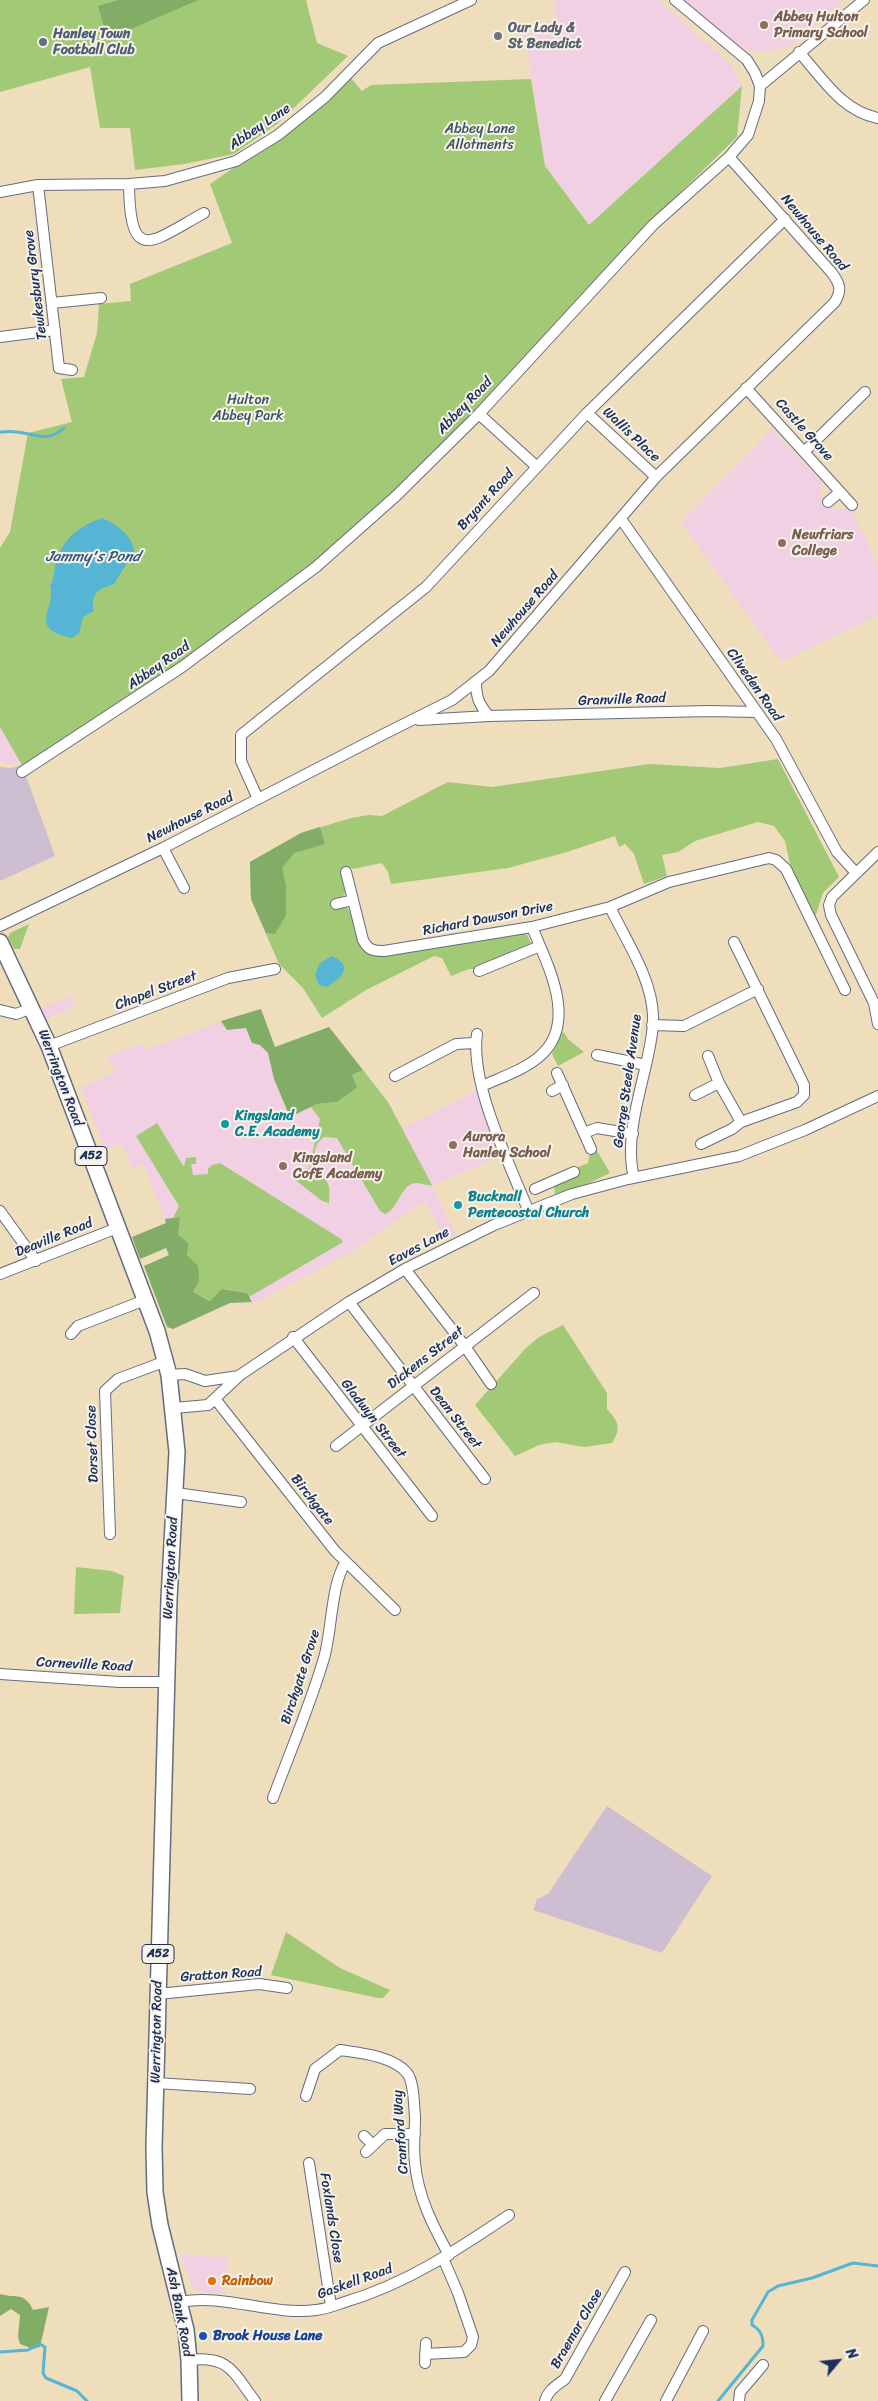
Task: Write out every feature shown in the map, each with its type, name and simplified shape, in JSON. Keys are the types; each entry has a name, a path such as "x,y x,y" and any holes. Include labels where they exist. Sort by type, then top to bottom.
{"highway":[{"name":"Werrington Road","path":"0,942 49,1046 145,1300 168,1368 174,1408 177,1452 176,1494 171,1544 154,2147 160,2225"},
{"name":"Ash Bank Road","path":"160,2225 180,2302 189,2360 190,2401"}],"street":[{"name":"Abbey Lane","path":"0,192 38,185 130,184 180,178 236,161 278,135 325,97 378,43 471,0"},
{"path":"675,0 747,60 760,86 864,0"},
{"path":"799,52 847,107 863,115 878,118"},
{"name":"Abbey Road","path":"22,772 182,667 316,567 396,496 479,414 653,225 728,157 748,135 759,101 760,86"},
{"name":"Newhouse Road","path":"0,926 164,848 415,720 452,700 489,671 656,477 835,302 839,294 840,286 832,273 786,219 728,157"},
{"path":"130,184 133,228 137,236 144,240 155,240 204,213"},
{"name":"Tewkesbury Grove","path":"38,185 59,368 72,370"},
{"name":"Bryant Road","path":"258,799 241,761 241,735 426,586 587,413 786,219"},
{"path":"52,304 101,298"},
{"path":"0,337 55,330"},
{"name":"Castle Grove","path":"746,388 852,506"},
{"path":"804,451 865,392"},
{"name":"Wallis Place","path":"587,413 656,477"},
{"path":"479,414 536,466"},
{"path":"828,502 840,492"},
{"name":"Cliveden Road","path":"621,519 776,739 837,852 856,872"},
{"path":"476,682 476,696 480,706 488,716"},
{"name":"Granville Road","path":"415,720 488,716 710,711 756,712"},
{"path":"164,848 184,888"},
{"path":"878,852 832,897 829,905 831,915 874,1003 878,1024"},
{"name":"Richard Dawson Drive","path":"346,872 366,947 372,951 384,951 532,927 610,907 669,882 769,858 776,860 786,869 845,990"},
{"path":"336,904 353,900"},
{"name":"George Steele Avenue","path":"610,907 647,986 654,1017 633,1134 631,1178"},
{"path":"482,1086 526,1066 541,1056 556,1033 559,1015 558,998 532,927"},
{"path":"701,1144 742,1122 797,1102 804,1095 804,1085 734,942"},
{"path":"479,971 540,946"},
{"name":"Chapel Street","path":"49,1046 228,978 275,969"},
{"path":"652,1025 684,1026 758,989"},
{"path":"0,1010 16,1014 32,1008"},
{"path":"395,1076 456,1044 476,1038 482,1086 501,1144 528,1210"},
{"path":"598,1055 646,1064"},
{"path":"708,1056 719,1083 742,1122"},
{"path":"557,1073 591,1149"},
{"path":"695,1095 719,1083"},
{"path":"552,1091 563,1085"},
{"name":"Eaves Lane","path":"174,1408 208,1405 216,1400 240,1375 349,1302 405,1269 528,1210 631,1178 739,1156 805,1130 878,1096"},
{"path":"584,1133 597,1128 633,1134"},
{"path":"535,1189 574,1172"},
{"path":"546,1185 552,1201"},
{"path":"0,1211 36,1261"},
{"name":"Deaville Road","path":"0,1274 117,1228"},
{"path":"405,1269 464,1345 491,1384"},
{"name":"Dickens Street","path":"336,1446 464,1345 534,1294"},
{"path":"71,1334 78,1326 145,1300"},
{"name":"Dean Street","path":"349,1302 485,1479"},
{"name":"Gladwyn Street","path":"294,1338 432,1516"},
{"name":"Eaves Lane","path":"168,1368 205,1381 240,1375"},
{"name":"Dorset Close","path":"110,1534 105,1391 118,1379 168,1368"},
{"name":"Birchgate","path":"216,1400 346,1562 396,1610"},
{"path":"176,1494 241,1502"},
{"name":"Birchgate Grove","path":"273,1798 324,1659 331,1632 338,1576 346,1562"},
{"name":"Corneville Road","path":"0,1674 111,1682 167,1682"},
{"name":"Gratton Road","path":"158,1994 259,1984 287,1988"},
{"name":"Cranford Way","path":"306,2096 315,2069 340,2050 365,2054 398,2064 409,2074 414,2098 414,2162 422,2200 446,2257 473,2337 471,2345 464,2352 425,2359 426,2343"},
{"path":"156,2083 250,2089"},
{"path":"364,2136 369,2148 385,2134 415,2134"},
{"name":"Foxlands Close","path":"309,2163 331,2306"},
{"name":"Gaskell Road","path":"180,2302 197,2298 292,2310 316,2310 362,2297 422,2271 446,2257 493,2220 509,2215"},
{"name":"Braemar Close","path":"546,2398 565,2380 625,2272"},
{"path":"605,2401 651,2320"},
{"path":"666,2401 703,2331"},
{"path":"189,2360 212,2359 225,2364 255,2401"},
{"path":"739,2401 740,2392 763,2365"}],"shaded area":[{"path":"554,0 659,0 731,65 742,86 589,225 545,166 528,53 522,36 559,28"},
{"name":"Abbey Hulton Primary School","path":"685,0 844,0 789,47 769,51 752,51 734,43"},
{"name":"Newfriars College","path":"772,429 822,482 820,497 834,510 851,508 878,565 878,615 781,662 681,522"},
{"path":"0,727 20,762 13,765 0,762"},
{"path":"22,765 55,856 0,881 0,767 11,768"},
{"path":"71,996 75,1006 46,1019 40,1008"},
{"name":"Kingsland CofE Academy","path":"261,1009 275,1047 329,1027 388,1102 402,1129 477,1090 501,1156 432,1185 456,1234 445,1239 425,1201 350,1253 256,1302 230,1303 173,1329 167,1327 144,1266 169,1256 166,1248 140,1259 132,1237 166,1223 143,1164 132,1169 122,1143 105,1150 81,1087 115,1072 108,1056 142,1043 145,1050 241,1014"},
{"path":"607,1806 712,1876 662,1953 533,1910 537,1899 548,1894"},
{"path":"180,2254 228,2258 225,2294 194,2291"}],"green space":[{"path":"0,0 306,0 317,43 348,56 277,124 234,154 184,164 135,170 130,128 100,128 90,67 0,92"},
{"path":"119,0 198,0 108,39 98,6"},
{"name":"Hulton Abbey Park","path":"349,76 362,91 371,85 531,79 545,166 589,225 742,86 737,137 650,222 477,411 394,492 313,565 181,663 23,767 0,727 0,548 10,532 28,433 72,422 61,379 84,377 97,333 99,304 131,301 130,284 232,243 210,184 326,104"},
{"path":"778,759 839,877 823,893 815,917 790,864 785,841 774,826 758,822 695,841 678,852 662,855 667,876 644,884 634,854 625,844 619,847 615,836 567,852 508,868 391,884 388,872 382,863 353,869 350,867 341,869 345,894 340,898 331,900 332,909 346,907 352,917 359,942 372,955 522,934 527,935 531,943 528,948 480,969 469,969 451,976 442,958 434,956 366,990 322,1018 303,988 279,964 251,899 250,862 301,833 351,818 369,815 382,816 448,782 492,787 649,764 720,768"},
{"path":"320,827 325,844 294,853 282,868 286,886 286,915 275,934 266,933 251,899 250,862 301,833"},
{"path":"29,924 20,949 14,949 8,938 10,933"},
{"path":"261,1009 275,1047 329,1027 363,1070 352,1075 357,1088 337,1102 317,1104 290,1117 274,1079 268,1053 260,1045 252,1043 246,1028 227,1030 221,1021"},
{"path":"563,1031 568,1039 584,1052 558,1066 552,1054"},
{"path":"363,1070 388,1102 432,1185 411,1184 403,1192 394,1207 385,1214 380,1211 337,1138 324,1137 315,1149 317,1162 329,1187 329,1203 322,1201 294,1179 296,1173 305,1175 307,1168 309,1169 320,1119 311,1107 317,1104 337,1102 356,1089 352,1075"},
{"path":"157,1123 184,1167 186,1158 196,1157 196,1164 191,1164 193,1175 208,1174 208,1169 212,1165 220,1163 343,1242 249,1297 247,1293 223,1289 211,1301 193,1292 199,1282 187,1255 189,1244 178,1234 179,1217 173,1218 179,1206 136,1136"},
{"path":"596,1149 610,1173 555,1195 554,1186 574,1169 588,1163 590,1152"},
{"path":"180,1217 178,1234 189,1244 187,1255 198,1266 199,1282 193,1292 210,1301 222,1289 247,1293 252,1302 230,1303 173,1329 167,1327 144,1266 169,1255 166,1248 140,1259 132,1237 166,1223 165,1219"},
{"path":"563,1325 607,1393 607,1409 616,1421 617,1433 612,1443 584,1447 555,1442 539,1445 515,1456 475,1405 526,1348 539,1337"},
{"path":"76,1567 112,1571 124,1576 120,1613 74,1614"},
{"path":"286,1932 340,1968 390,1990 383,1998 378,1998 271,1975"},
{"path":"0,2294 23,2298 30,2304 33,2310 49,2307 40,2347 33,2349 20,2344 18,2337 20,2315 11,2309 0,2316"}],"water":[{"name":"Jammy's Pond","path":"102,518 122,530 127,536 134,549 134,565 127,563 114,584 100,590 94,596 94,611 83,617 79,633 72,638 58,634 50,629 46,617 51,594 50,585 61,549 78,530"},
{"path":"332,956 343,964 343,972 337,980 326,987 319,985 315,975 320,963"}],"waterway":[{"path":"0,432 47,436 58,433 64,428"},
{"path":"718,2401 763,2346 761,2334 752,2325 752,2320 768,2292 778,2286 812,2278 853,2263 878,2266"},
{"path":"0,2352 28,2350 40,2344 45,2347 43,2373 46,2378 77,2391 87,2401"}],"place":[{"name":"Abbey Hulton Primary School","path":"764,25"},
{"name":"Our Lady & St Benedict","path":"498,36"},
{"name":"Hanley Town Football Club","path":"43,42"},
{"name":"Newfriars College","path":"782,543"},
{"name":"Kingsland C.E. Academy","path":"225,1124"},
{"name":"Aurora Hanley School","path":"453,1145"},
{"name":"Kingsland CofE Academy","path":"283,1166"},
{"name":"Bucknall Pentecostal Church","path":"458,1205"},
{"name":"Rainbow","path":"212,2281"},
{"name":"Brook House Lane","path":"203,2336"}],"park label":[{"name":"Abbey Lane Allotments","path":"480,138"}]}
